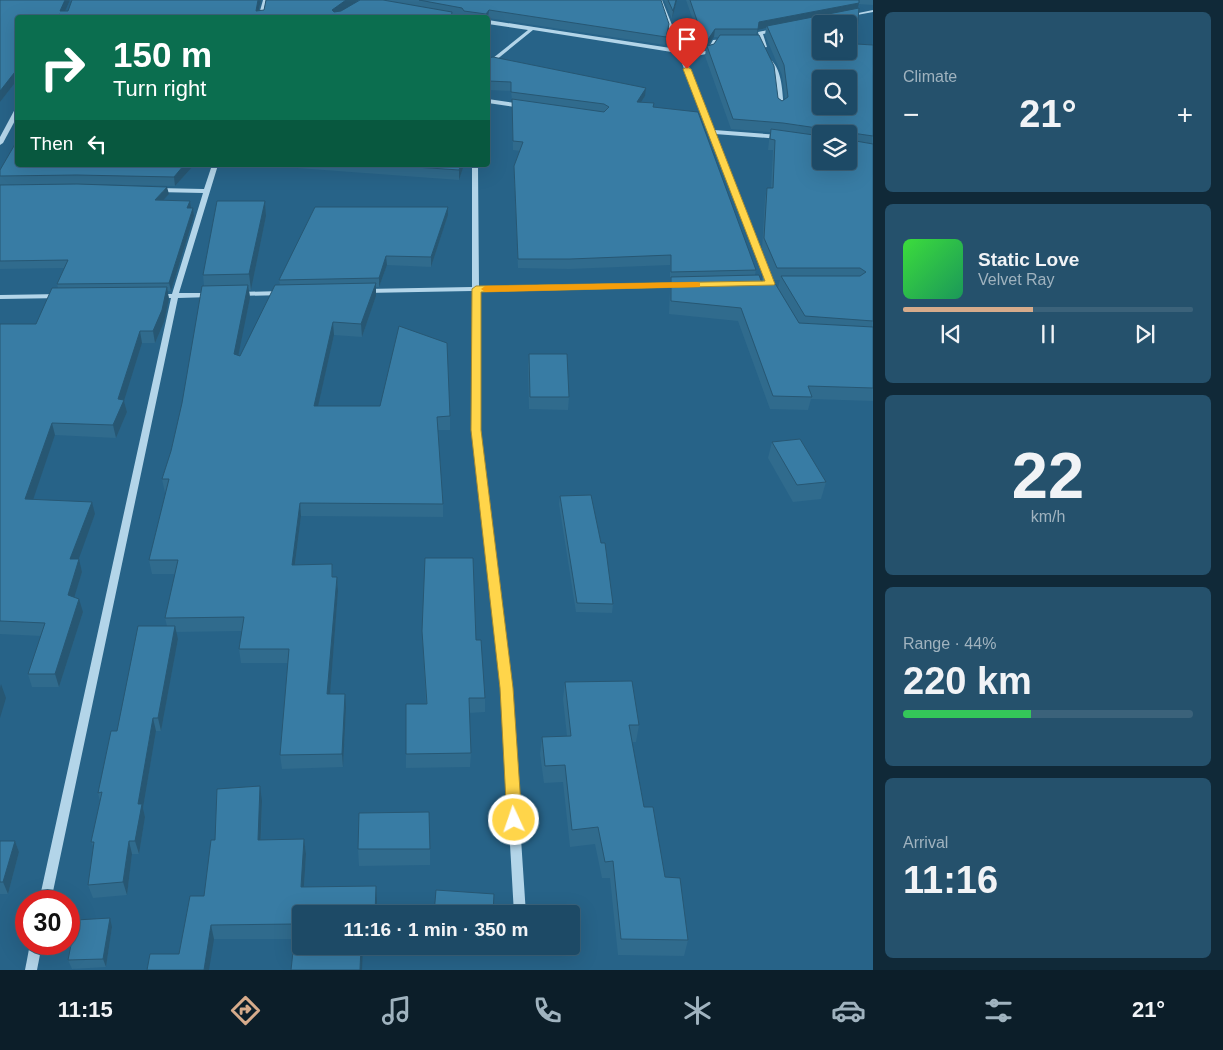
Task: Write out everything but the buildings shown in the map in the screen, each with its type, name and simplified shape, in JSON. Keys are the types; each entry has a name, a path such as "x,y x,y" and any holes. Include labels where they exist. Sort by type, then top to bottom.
{"street":[{"path":"261,15 265,0"},
{"path":"660,0 710,132 770,284 775,292"},
{"path":"852,15 873,11"},
{"path":"432,12 446,15"},
{"path":"490,22 681,53 705,54 709,52 715,41 738,41"},
{"path":"765,50 760,33 779,29"},
{"path":"490,62 530,30"},
{"path":"753,41 761,41"},
{"path":"769,58 777,75 781,108"},
{"path":"490,101 526,106"},
{"path":"0,143 15,115"},
{"path":"710,132 789,138"},
{"path":"47,890 175,295 213,167"},
{"path":"475,167 476,430 506,688 519,905"},
{"path":"148,190 207,191"},
{"path":"761,284 780,284"},
{"path":"360,292 692,285"},
{"path":"233,294 292,293"},
{"path":"146,296 224,294"},
{"path":"0,297 68,296"},
{"path":"30,970 33,955"}],"slow traffic":[{"path":"485,289 697,285"}],"route":[{"path":"514,820 506,688 476,430 476,289 770,284 687,69"}]}
